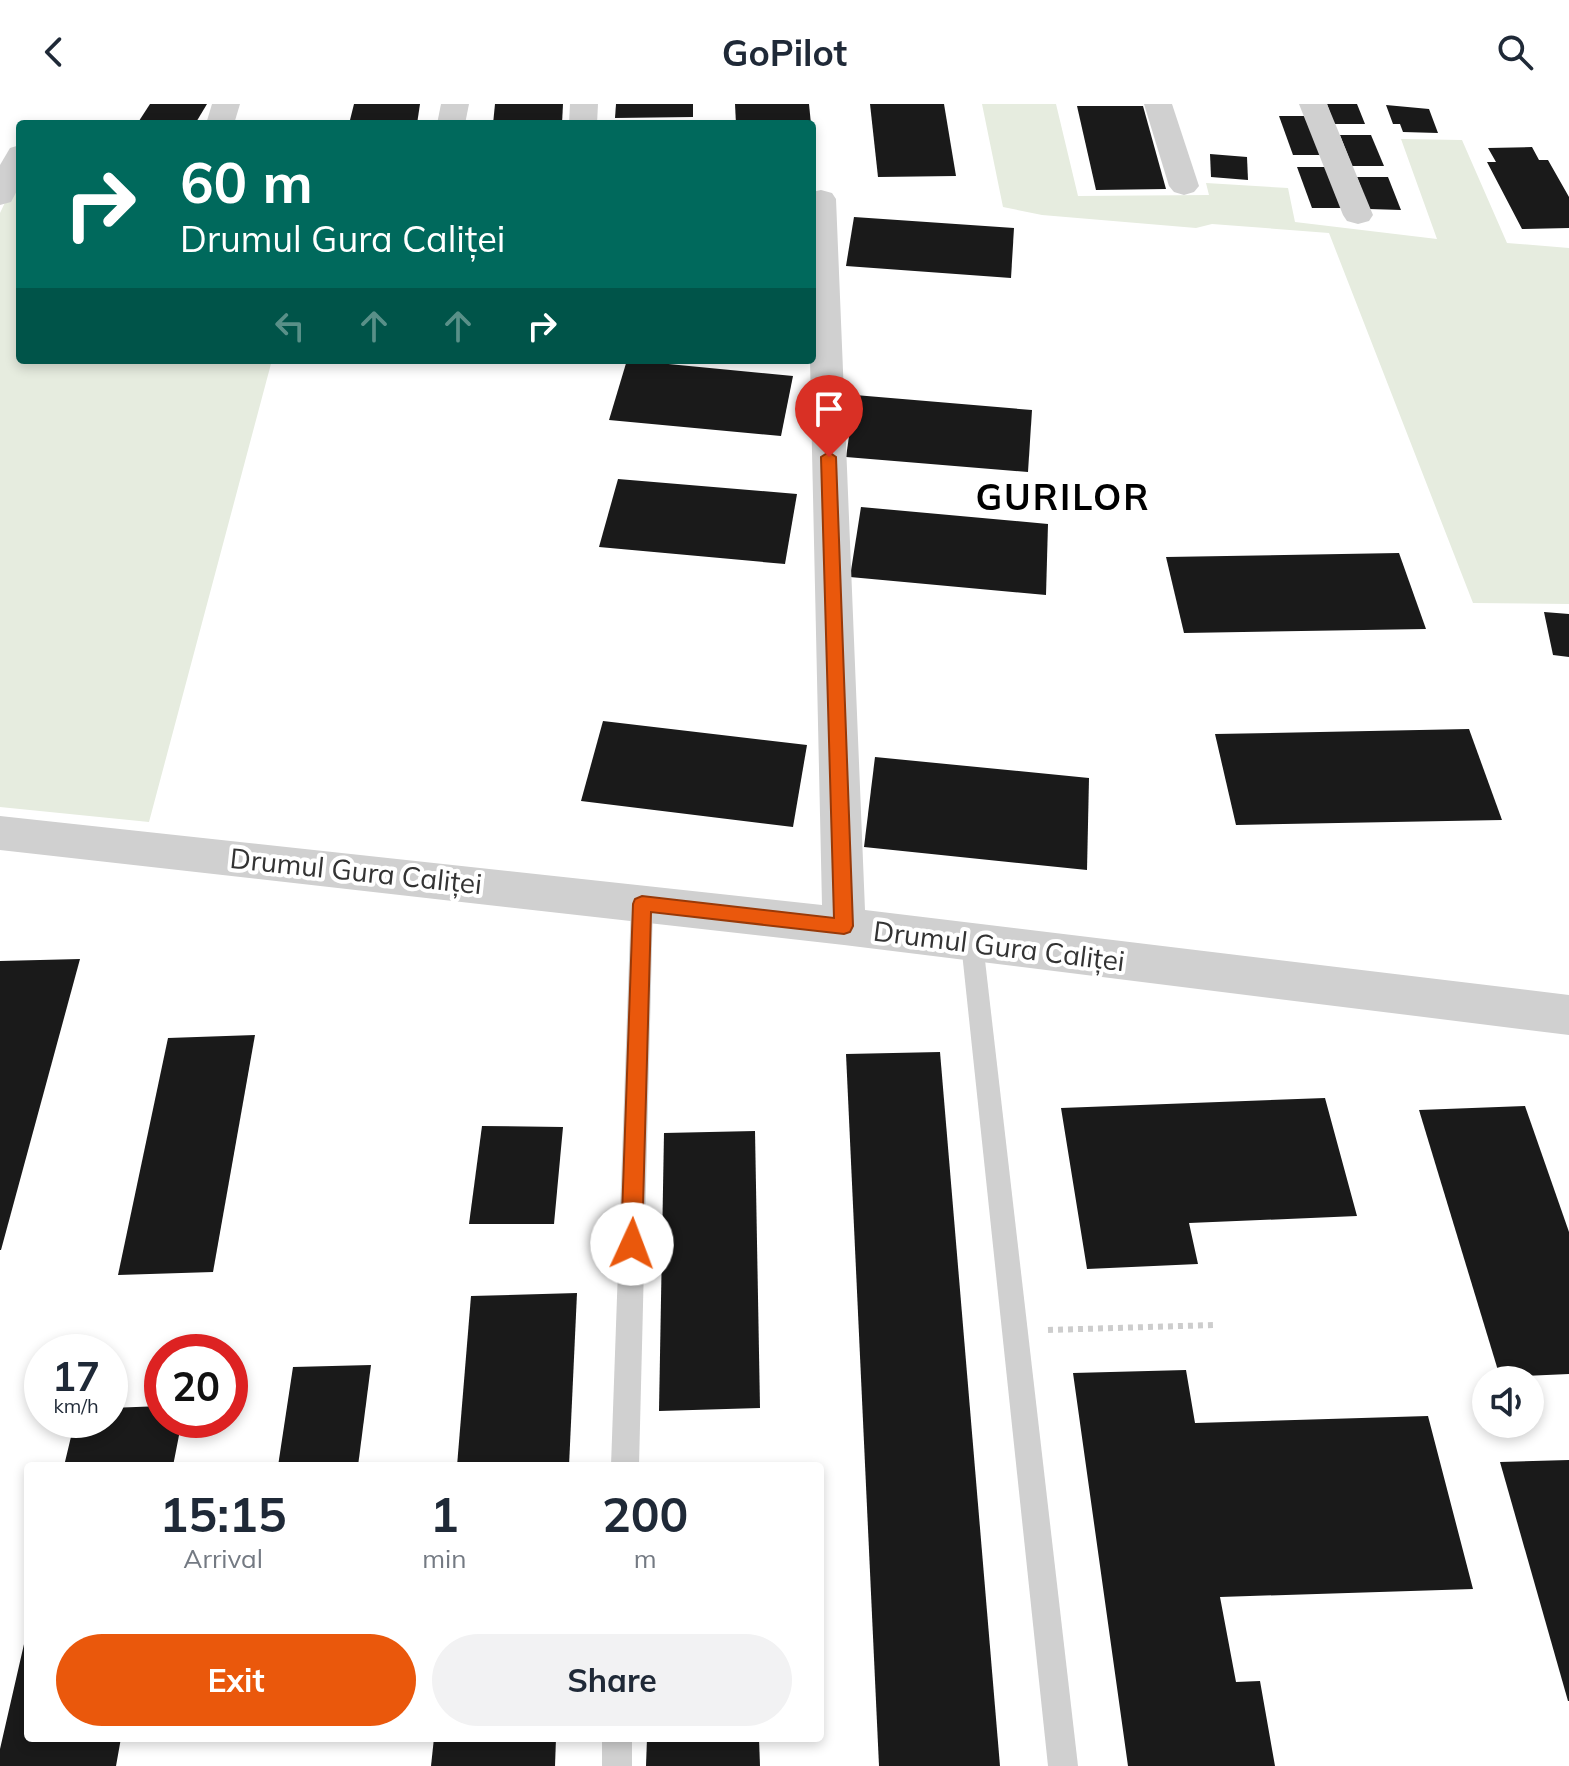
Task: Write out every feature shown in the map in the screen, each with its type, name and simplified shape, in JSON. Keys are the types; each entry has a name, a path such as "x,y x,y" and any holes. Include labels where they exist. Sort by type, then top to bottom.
{"street":[{"path":"1158,104 1184,186"},
{"path":"1313,104 1358,215"},
{"path":"0,196 16,162"},
{"path":"821,199 844,926"},
{"name":"Drumul Gura Caliței","path":"0,833 844,926 1566,1022"}],"lane":[{"path":"625,1462 642,904"},
{"path":"972,943 1063,1766"},
{"path":"617,1742 617,1766"}],"path":[{"path":"1015,1330 1214,1325"}],"shaded area":[{"path":"982,104 1056,104 1078,196 1209,195 1206,183 1288,188 1295,222 1437,239 1401,139 1462,140 1507,243 1569,248 1569,604 1473,603 1329,233 1212,224 1196,228 1042,215 1003,207"},
{"path":"16,179 16,364 271,364 149,822 0,807 0,213"}],"building":[{"path":"150,104 207,104 197,120 140,120"},
{"path":"354,104 420,104 418,120 350,120"},
{"path":"495,104 563,104 562,120 493,120"},
{"path":"616,104 693,104 693,117 615,118"},
{"path":"735,104 809,104 811,120 736,120"},
{"path":"870,104 944,104 956,176 878,177"},
{"path":"1327,104 1357,104 1365,124 1334,124"},
{"path":"1386,105 1429,109 1438,133 1403,132 1400,124 1393,124"},
{"path":"1077,106 1143,106 1166,189 1096,190"},
{"path":"1279,116 1308,116 1323,155 1293,155"},
{"path":"1340,135 1371,135 1384,166 1352,166"},
{"path":"1532,147 1539,160 1548,160 1569,197 1569,228 1522,229 1487,162 1496,162 1488,148"},
{"path":"1210,154 1247,157 1248,180 1211,177"},
{"path":"1297,167 1327,167 1344,208 1312,208"},
{"path":"1357,177 1388,177 1401,210 1369,209"},
{"path":"854,217 1014,228 1011,278 846,266"},
{"path":"626,364 668,364 793,376 781,436 609,420"},
{"path":"855,395 1032,410 1028,472 846,457"},
{"path":"618,479 797,494 785,564 599,547"},
{"path":"861,507 1048,524 1046,595 850,577"},
{"path":"1399,553 1426,629 1184,633 1166,557"},
{"path":"1544,612 1569,614 1569,657 1553,655"},
{"path":"603,721 807,745 793,827 581,801"},
{"path":"1469,729 1502,820 1236,825 1215,734"},
{"path":"875,757 1089,778 1087,870 864,847"},
{"path":"80,959 1,1250 0,1250 0,961"},
{"path":"255,1035 213,1272 118,1275 168,1038"},
{"path":"940,1052 1000,1766 879,1766 846,1054"},
{"path":"1325,1098 1357,1216 1189,1223 1198,1264 1087,1269 1061,1108"},
{"path":"1525,1106 1569,1232 1569,1374 1544,1375 1544,1366 1497,1366 1419,1110"},
{"path":"482,1126 563,1127 554,1224 469,1224"},
{"path":"755,1131 760,1408 659,1411 664,1133"},
{"path":"577,1293 569,1462 457,1462 471,1296"},
{"path":"371,1365 359,1462 279,1462 293,1367"},
{"path":"1186,1370 1195,1423 1428,1416 1473,1589 1220,1597 1236,1682 1260,1681 1275,1766 1128,1766 1073,1373"},
{"path":"128,1407 144,1407 144,1438 178,1438 174,1462 65,1462 71,1438 128,1438"},
{"path":"1569,1460 1569,1701 1568,1701 1500,1462"},
{"path":"24,1644 24,1742 120,1742 116,1766 0,1766 0,1749"},
{"path":"434,1742 556,1742 555,1766 431,1766"},
{"path":"647,1742 759,1742 760,1766 646,1766"}],"district":[{"name":"GURILOR","path":"1063,497"}],"route":[{"path":"632,1244 642,904 844,926 829,457"}]}
